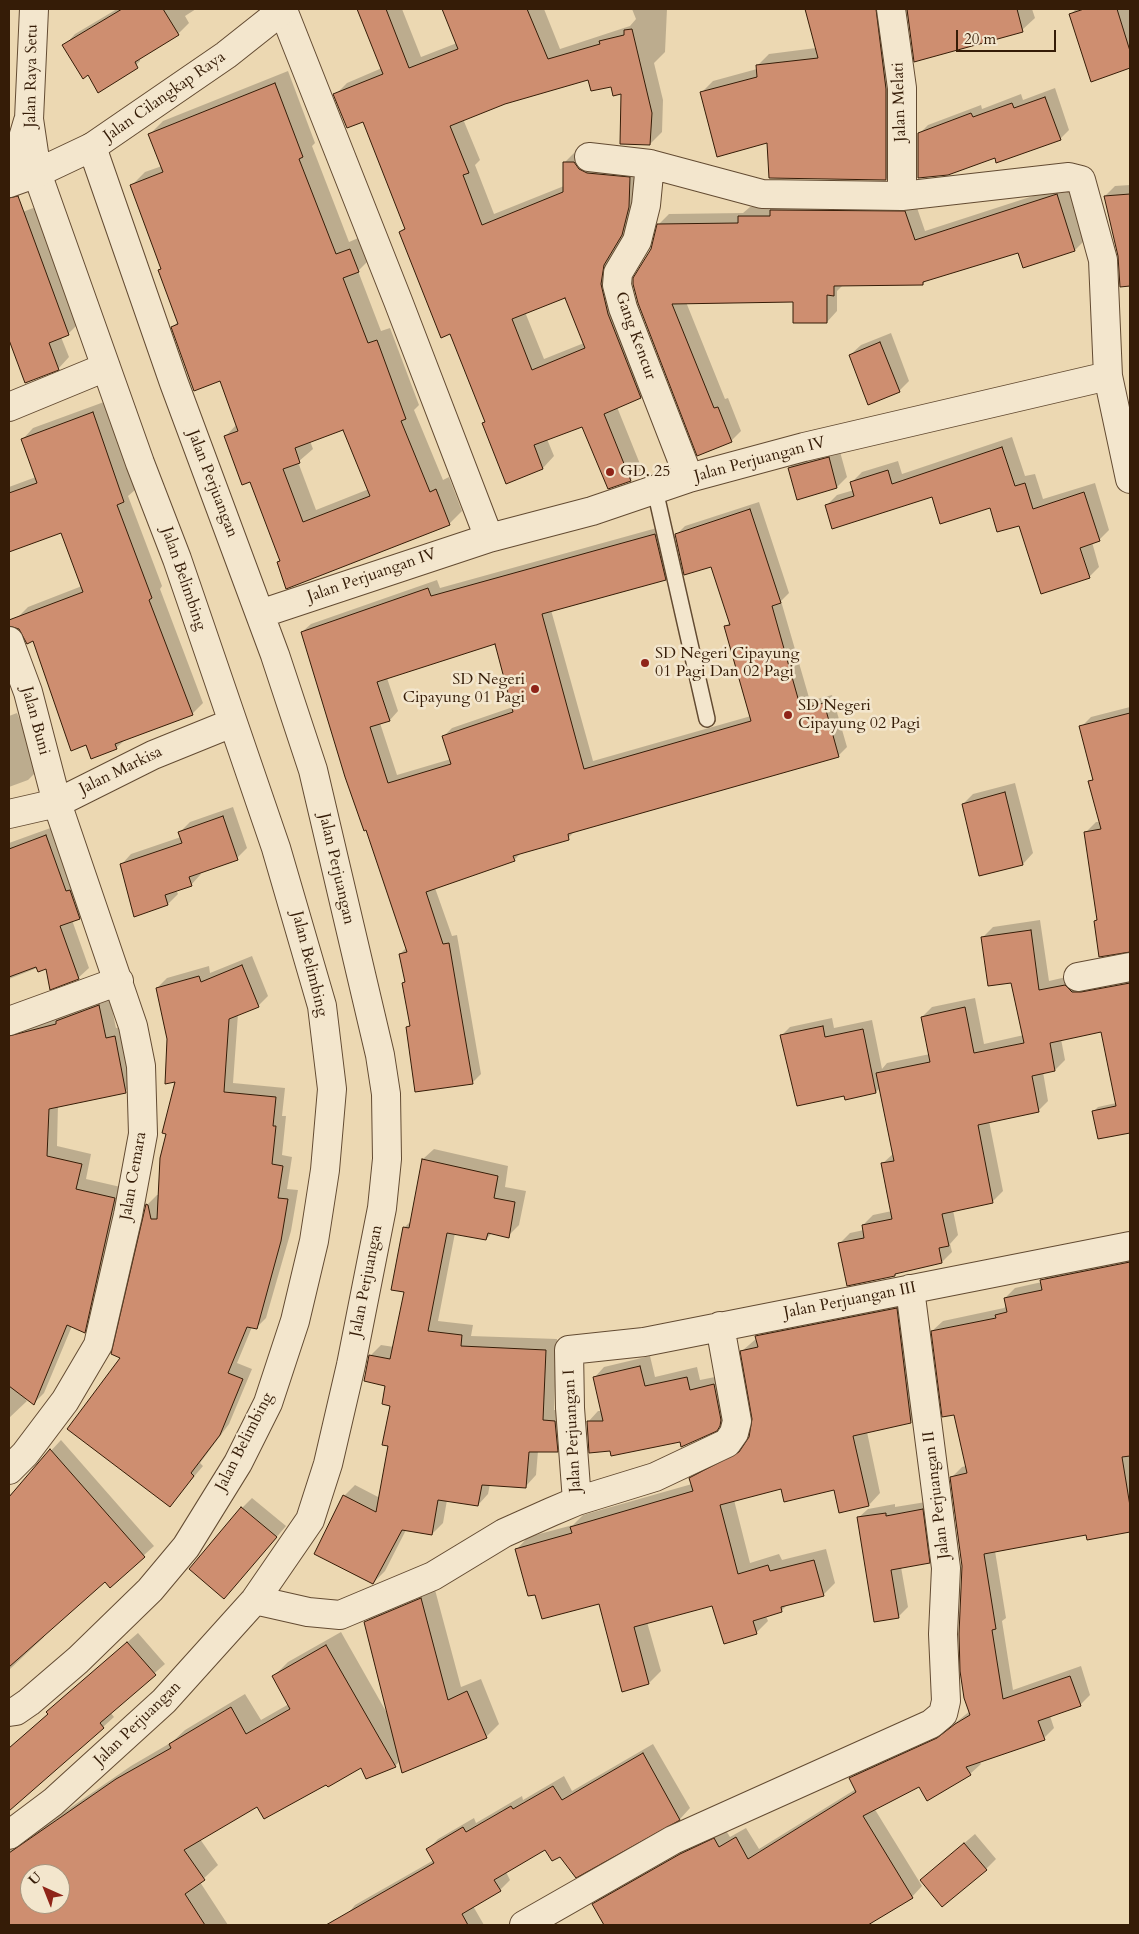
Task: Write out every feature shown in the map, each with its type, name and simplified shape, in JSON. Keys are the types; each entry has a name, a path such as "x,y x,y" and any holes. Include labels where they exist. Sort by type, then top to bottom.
{"street":[{"name":"Jalan Raya Setu","path":"34,9 29,119 37,173"},
{"path":"283,9 489,538"},
{"name":"Jalan Cilangkap Raya","path":"9,183 37,173 92,147 226,55 283,9"},
{"name":"Jalan Melati","path":"891,9 902,88 902,196"},
{"path":"9,162 20,148 29,119"},
{"name":"Jalan Perjuangan","path":"9,1834 53,1802 119,1744 182,1681 255,1600 310,1520 328,1464 382,1208 387,1159 388,1125 380,1055 313,770 260,614 174,382 92,147"},
{"path":"589,157 650,164 762,194 902,196 1069,177 1080,180 1102,260 1108,376 1130,478"},
{"name":"Gang Kencur","path":"650,164 646,204 638,241 618,273 617,285 623,308 689,478"},
{"name":"Jalan Belimbing","path":"19,1707 78,1660 150,1590 186,1547 238,1464 268,1403 294,1321 314,1241 325,1170 332,1089 322,1006 276,848 177,559 37,173"},
{"path":"9,408 106,366"},
{"name":"Jalan Perjuangan IV","path":"260,614 489,538 592,511 689,478 804,447 1108,376"},
{"name":"Jalan Buni","path":"9,641 28,692 57,803"},
{"name":"Jalan Markisa","path":"9,814 57,803 153,755 232,723"},
{"name":"Jalan Cemara","path":"9,1470 24,1454 65,1401 98,1345 128,1215 143,1134 141,1066 133,1026 57,803"},
{"path":"1078,977 1130,967"},
{"path":"9,1021 119,981"},
{"name":"Jalan Perjuangan III","path":"569,1350 644,1342 1130,1246"},
{"name":"Jalan Perjuangan II","path":"524,1925 673,1840 931,1724 943,1714 946,1701 943,1634 946,1568 910,1289"},
{"name":"Jalan Perjuangan I","path":"569,1350 570,1408 577,1501 655,1476 727,1443 734,1433 737,1421 720,1326"},
{"path":"255,1600 340,1616 433,1576 504,1533 577,1501"}],"lane":[{"path":"655,490 707,719"}],"building":[{"path":"122,9 163,9 179,35 135,62 138,68 98,93 88,75 83,79 62,45"},
{"path":"357,9 386,9 409,68 458,49 442,9 527,9 548,59 600,44 599,41 624,35 624,30 632,29 652,113 650,145 620,144 621,94 613,96 611,87 591,91 588,80 505,104 450,126 469,173 463,175 482,225 563,192 563,162 574,162 579,169 587,173 630,177 629,207 622,235 604,265 601,284 608,314 641,398 604,414 631,481 608,489 582,427 534,445 543,469 506,484 482,423 485,422 450,334 441,338 399,232 405,229 363,122 347,128 333,94 383,74","holes":["565,298 585,348 532,370 512,319"]},
{"path":"805,9 876,9 886,89 886,180 769,178 767,143 717,157 700,92 757,77 756,65 818,58"},
{"path":"907,9 1017,9 1023,32 914,62"},
{"path":"1084,9 1117,9 1130,51 1130,68 1091,82 1069,14"},
{"path":"275,83 303,157 299,159 336,254 350,249 359,272 343,278 368,343 377,340 406,419 401,421 430,492 436,489 450,525 286,589 277,562 280,561 250,482 242,485 224,436 238,431 220,381 194,391 171,327 178,324 158,270 161,269 130,185 163,172 148,134","holes":["343,430 370,496 303,522 283,469 300,463 295,448"]},
{"path":"1045,97 1061,140 996,163 995,158 948,175 918,178 918,133 971,113 973,117 1012,103 1014,108"},
{"path":"1057,194 1075,251 1023,268 1018,253 923,282 923,285 834,286 834,296 827,295 827,323 793,323 793,302 672,304 714,408 718,407 732,442 697,456 638,303 633,284 633,278 651,249 657,224 738,223 738,216 770,216 770,210 905,211 915,240"},
{"path":"1130,194 1130,286 1120,287 1118,256 1104,196"},
{"path":"18,196 69,335 49,343 59,370 25,383 9,340 9,198"},
{"path":"880,342 900,392 868,405 849,355"},
{"path":"93,412 124,502 117,505 152,598 149,600 193,715 115,744 117,749 91,759 86,745 71,751 33,641 27,644 19,629 9,626 9,620 83,592 61,533 9,552 9,493 37,483 21,439"},
{"path":"1002,447 1015,486 1025,483 1033,509 1084,492 1100,541 1080,548 1090,578 1041,594 1019,526 997,532 990,508 940,524 932,497 832,529 825,505 854,496 850,482 888,470 892,484"},
{"path":"829,457 837,488 797,500 788,468"},
{"path":"750,509 781,603 772,606 801,709 824,703 839,757 568,834 569,840 513,856 515,861 426,892 443,944 449,943 473,1084 415,1092 406,1027 410,1026 402,983 405,982 399,954 407,952 366,830 364,831 345,777 301,632 428,588 431,596 655,534 666,580 542,614 584,769 751,721 724,626 730,625 711,567 684,575 675,534","holes":["495,644 513,712 442,736 451,764 388,783 370,727 390,721 377,682"]},
{"path":"1130,713 1130,952 1099,957 1094,921 1097,920 1084,832 1101,829 1088,781 1093,780 1079,726"},
{"path":"1005,792 1023,865 979,876 962,804"},
{"path":"223,816 238,860 189,877 192,886 165,895 168,905 134,917 120,864 182,843 178,832"},
{"path":"46,835 66,891 70,890 80,919 60,926 79,979 50,990 46,969 38,972 36,967 9,977 9,849"},
{"path":"1031,930 1039,990 1065,985 1072,992 1081,992 1130,983 1130,1133 1098,1139 1092,1111 1116,1106 1101,1032 1050,1043 1055,1071 1032,1076 1039,1112 978,1125 993,1203 942,1214 949,1246 939,1248 942,1263 895,1274 895,1276 847,1286 838,1243 864,1238 862,1225 892,1219 881,1163 894,1161 876,1073 930,1062 921,1017 965,1007 974,1053 1024,1043 1011,983 988,986 981,937"},
{"path":"242,965 259,1007 229,1019 224,1092 276,1097 273,1126 276,1126 272,1164 283,1166 278,1198 288,1199 281,1241 257,1329 247,1327 228,1373 243,1379 220,1435 191,1473 194,1476 170,1507 67,1429 120,1358 111,1354 146,1204 148,1205 151,1219 157,1219 160,1158 166,1134 162,1133 175,1082 165,1084 167,1039 156,988 199,976 201,982"},
{"path":"99,1005 106,1038 115,1036 126,1093 49,1109 47,1156 82,1164 76,1189 115,1198 85,1333 67,1325 34,1405 9,1386 9,1036 56,1024 56,1021"},
{"path":"823,1026 825,1037 863,1029 876,1093 845,1100 844,1096 797,1106 780,1035"},
{"path":"422,1159 498,1176 494,1198 515,1202 509,1238 488,1233 486,1240 447,1233 428,1331 462,1335 461,1346 546,1350 543,1420 555,1421 558,1452 529,1452 526,1488 482,1485 478,1506 438,1500 432,1535 402,1530 373,1584 314,1554 343,1495 376,1512 388,1446 382,1445 390,1406 382,1404 385,1386 364,1381 369,1355 390,1359 404,1292 391,1290 403,1227 409,1228"},
{"path":"1130,1262 1130,1456 1122,1457 1130,1506 1130,1532 1087,1540 1086,1535 984,1554 996,1629 992,1630 1003,1699 1070,1676 1081,1706 1038,1721 1045,1740 966,1767 971,1775 927,1801 919,1787 863,1816 913,1898 868,1925 604,1925 592,1904 680,1854 714,1838 719,1847 736,1837 748,1859 856,1792 849,1778 937,1738 970,1715 964,1698 960,1671 959,1634 962,1566 950,1477 967,1473 954,1415 942,1417 931,1331 996,1318 995,1315 1007,1312 1004,1298 1042,1290 1040,1280"},
{"path":"897,1308 911,1423 853,1436 869,1506 839,1513 834,1490 784,1502 781,1489 720,1505 738,1574 768,1565 770,1571 814,1560 824,1596 781,1607 782,1612 753,1621 757,1634 724,1644 712,1606 634,1627 649,1684 622,1692 599,1604 542,1619 535,1595 528,1596 515,1549 572,1533 570,1527 693,1491 689,1478 739,1452 749,1437 752,1419 740,1351 758,1347 755,1336"},
{"path":"640,1366 645,1386 687,1377 690,1390 714,1384 721,1420 720,1426 717,1431 681,1447 680,1442 611,1456 610,1451 589,1453 587,1421 603,1421 593,1377"},
{"path":"50,1449 145,1557 110,1588 105,1582 9,1667 9,1497"},
{"path":"241,1507 277,1537 224,1599 189,1569"},
{"path":"923,1509 930,1563 891,1570 899,1618 874,1622 857,1517 886,1513 886,1516"},
{"path":"421,1598 448,1700 467,1691 487,1738 402,1773 364,1622"},
{"path":"127,1642 156,1675 100,1723 104,1728 9,1811 9,1748 48,1714 46,1712"},
{"path":"326,1645 396,1767 366,1779 361,1768 264,1819 257,1807 184,1850 205,1880 185,1894 205,1925 9,1925 9,1853 116,1779 171,1748 169,1744 231,1707 246,1734 290,1709 272,1676"},
{"path":"643,1753 680,1820 576,1878 560,1857 552,1861 545,1850 494,1880 501,1891 462,1914 468,1925 326,1925 434,1863 426,1849 463,1827 466,1832 511,1806 513,1809 553,1786 562,1800"},
{"path":"964,1843 987,1870 942,1907 920,1880"}],"place":[{"name":"GD. 25","path":"610,472"},
{"name":"SD Negeri Cipayung 01 Pagi Dan 02 Pagi","path":"645,663"},
{"name":"SD Negeri Cipayung 01 Pagi","path":"535,689"},
{"name":"SD Negeri Cipayung 02 Pagi","path":"788,715"}]}
